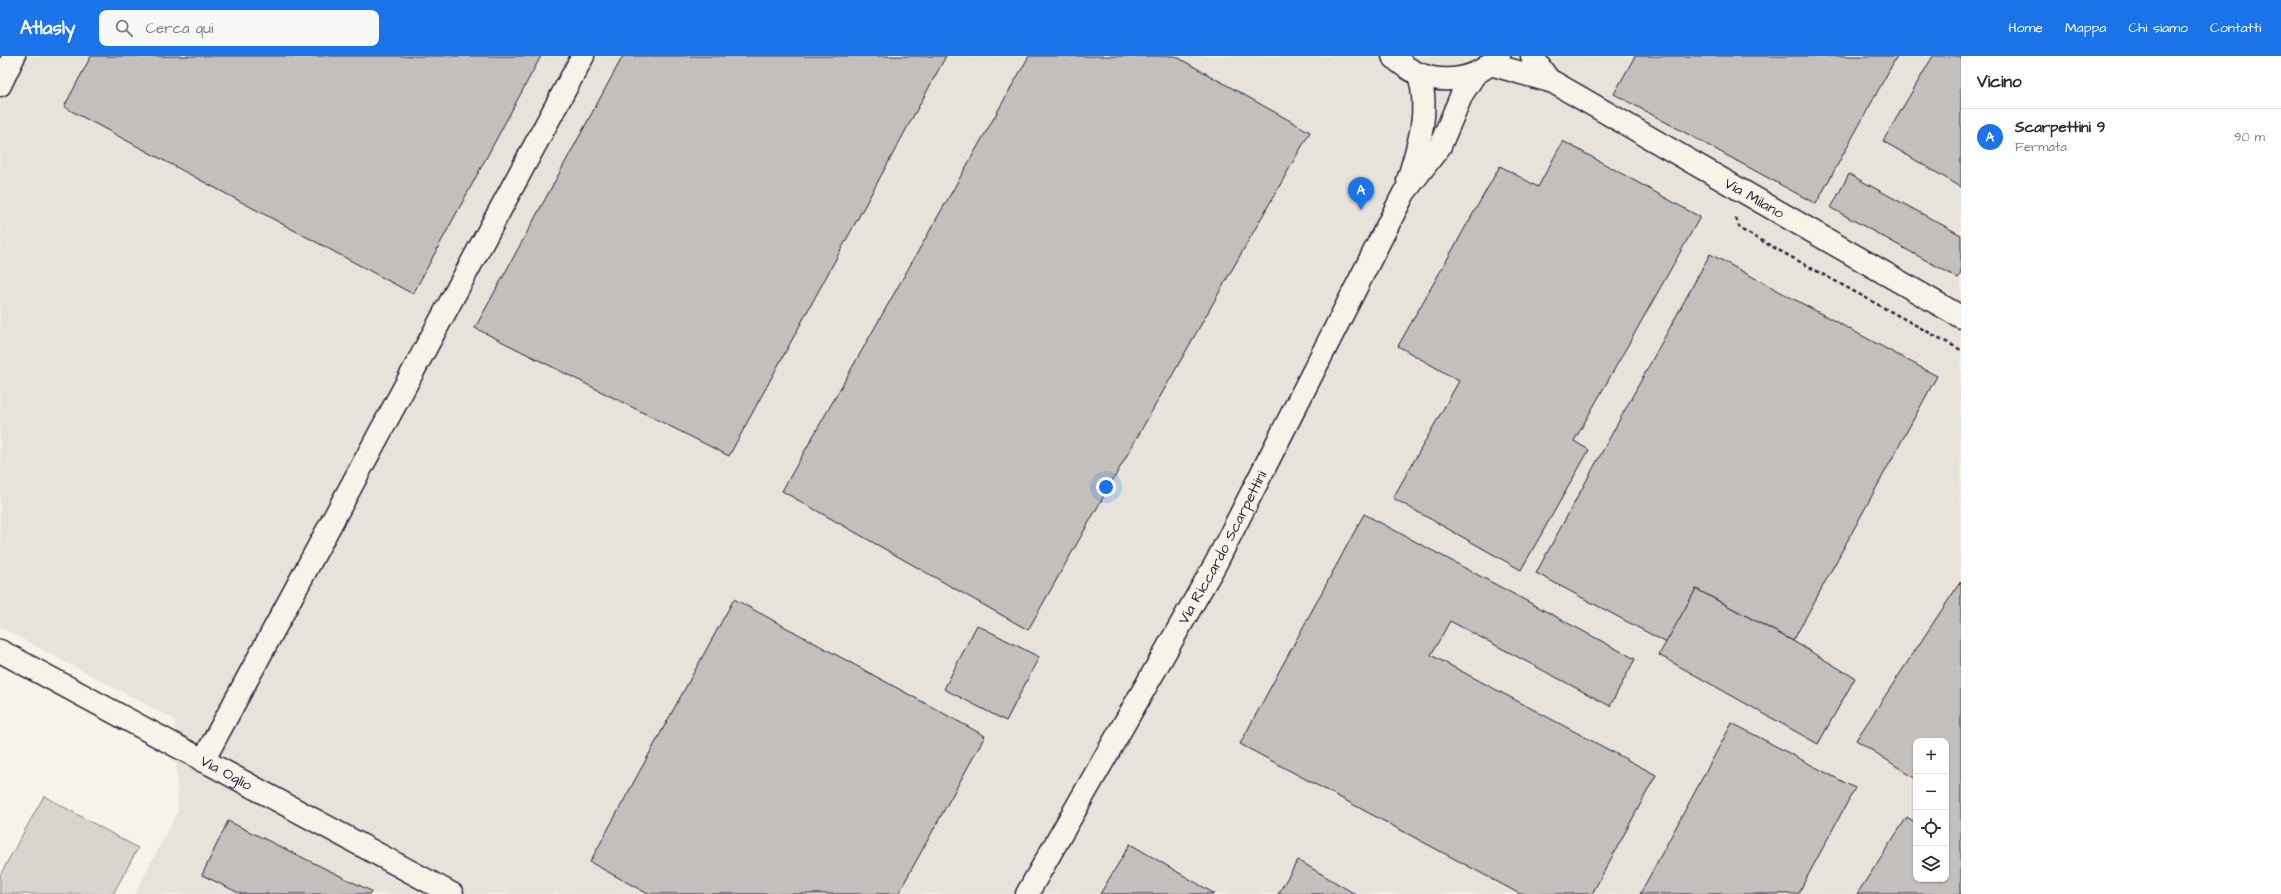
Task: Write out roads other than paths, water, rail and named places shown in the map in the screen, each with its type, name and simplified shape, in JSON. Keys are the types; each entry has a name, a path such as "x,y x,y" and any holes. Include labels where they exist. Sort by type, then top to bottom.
{"street":[{"path":"0,84 14,56"},
{"path":"203,761 582,56"},
{"path":"1393,56 1408,69 1430,78 1453,79 1488,65"},
{"name":"Via Milano","path":"1532,56 1548,79"},
{"name":"Via Riccardo Scarpettini","path":"1404,193 1440,146 1462,94 1488,65"},
{"name":"Via Milano","path":"1488,65 1548,79 1961,317"},
{"name":"Via Riccardo Scarpettini","path":"1027,894 1216,562 1404,193 1418,147 1423,122 1424,89 1419,74"},
{"name":"Via Oglio","path":"0,652 452,894"}],"place":[{"name":"Scarpettini 9","path":"1361,210"}]}
